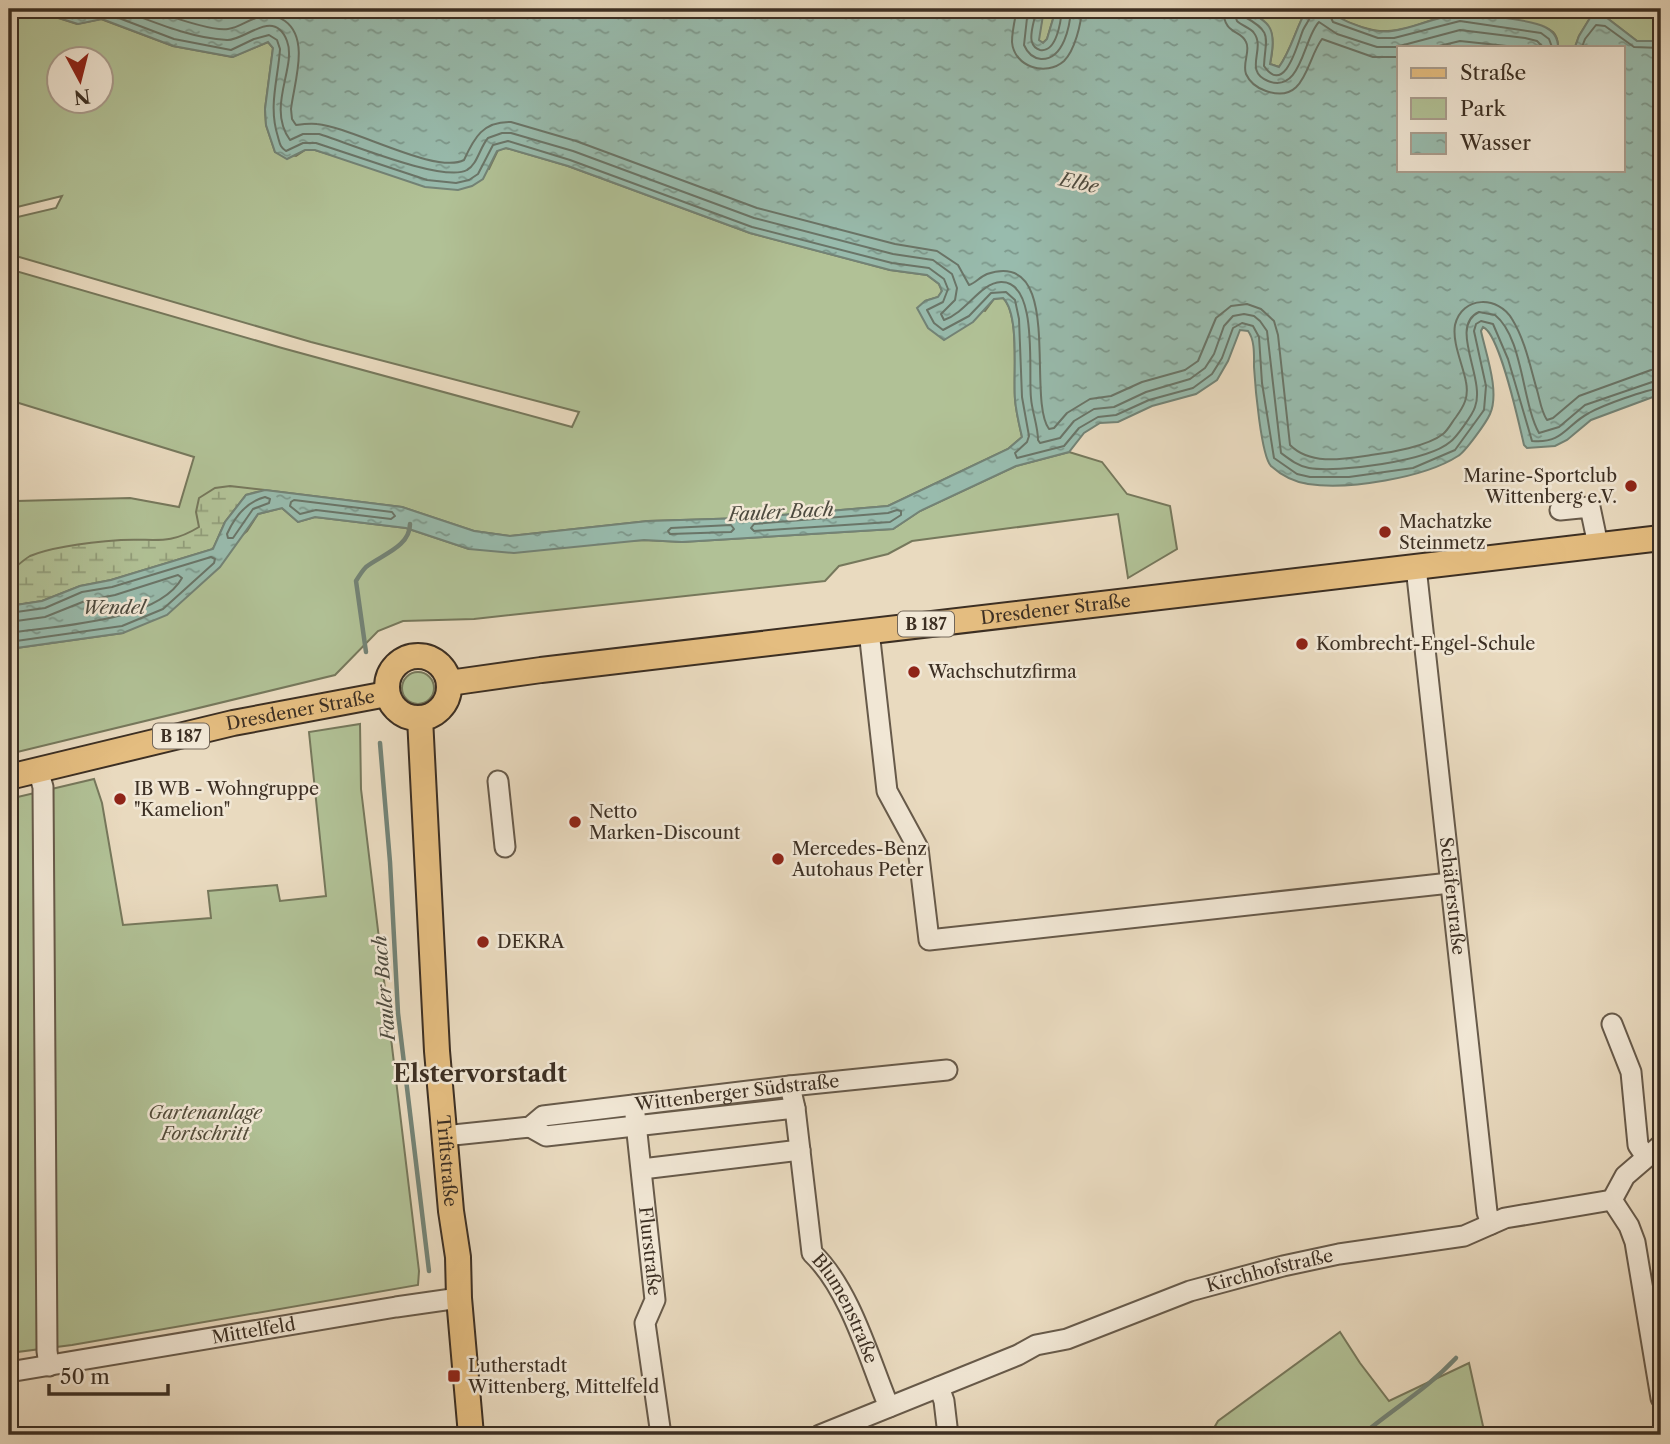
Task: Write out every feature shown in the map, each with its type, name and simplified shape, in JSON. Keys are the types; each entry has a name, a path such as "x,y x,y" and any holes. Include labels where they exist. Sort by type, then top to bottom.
{"main road":[{"name":"Dresdener Straße","path":"449,683 1661,538"},
{"path":"421,656 436,662 449,683 448,696 442,707 433,715 421,719 403,715 390,702 386,686 392,670 404,659 421,656"},
{"name":"Dresdener Straße","path":"9,777 244,721 387,694"},
{"name":"Triftstraße","path":"421,719 434,1012 451,1211 458,1257 471,1435"}],"street":[{"path":"1560,510 1590,507 1598,545"},
{"name":"Schäferstraße","path":"1416,567 1487,1212 1491,1224"},
{"path":"869,631 887,791 918,848 929,940 1450,883"},
{"path":"38,770 43,788 46,1337 49,1366"},
{"path":"498,781 505,847"},
{"path":"1612,1024 1630,1072 1638,1145 1654,1151 1625,1176 1612,1200 1624,1217 1635,1242 1661,1398"},
{"name":"Wittenberger Südstraße","path":"444,1136 530,1127 543,1116 947,1070"},
{"name":"Blumenstraße","path":"790,1086 812,1253 826,1266 842,1292 889,1408"},
{"name":"Flurstraße","path":"634,1105 655,1300 645,1324 661,1435"},
{"name":"Wittenberger Südstraße","path":"530,1127 546,1136 795,1108"},
{"path":"642,1169 800,1150"},
{"name":"Kirchhofstraße","path":"820,1435 1018,1355 1036,1345 1067,1339 1204,1287 1323,1256 1464,1236 1516,1216 1612,1200"},
{"name":"Mittelfeld","path":"9,1372 459,1298"},
{"path":"939,1387 944,1401 948,1435"}],"green space":[{"path":"9,9 30,9 77,24 101,19 173,46 232,57 268,42 273,48 265,109 266,125 275,152 296,156 305,150 315,150 361,164 489,169 498,150 506,148 568,166 750,233 890,270 927,275 939,284 942,291 938,297 925,301 985,311 994,299 1003,298 1012,317 1014,331 1015,399 1022,437 1008,449 888,506 746,518 648,521 510,536 474,531 402,507 265,490 225,522 213,549 80,586 42,601 9,606 9,548 12,545 17,501 130,498 179,507 194,457 9,400 9,269 282,348 572,427 579,412 311,342 9,254 9,219 56,208 62,196 9,209"},
{"path":"1044,9 1056,9 1047,39 1043,43 1038,40"},
{"path":"1241,9 1307,9 1279,67 1270,64 1273,44 1270,29 1260,18"},
{"path":"1333,9 1661,9 1661,41 1637,41 1607,18 1590,18 1575,46 1558,46 1553,32 1546,28 1507,19 1457,14 1439,17 1406,29 1382,31 1368,29 1336,16"},
{"path":"1069,452 1102,462 1127,494 1170,506 1177,549 1128,578 1118,514 912,541 888,554 839,566 825,581 474,619 403,621 378,631 335,675 9,754 9,649 123,633 247,531 258,514 282,508 298,522 315,517 406,528 469,549 644,540 682,542 893,529 920,511 1016,466"},
{"path":"230,486 265,490 246,495 225,522 213,549 111,580 80,586 42,601 9,606 9,573 30,556 87,543 179,537 199,527 196,512 199,498 215,488"},
{"path":"418,672 429,677 434,688 429,699 418,704 407,699 402,688 407,677"},
{"name":"Gartenanlage Fortschritt","path":"360,724 361,789 419,1271 418,1285 72,1345 9,1353 9,799 94,779 102,803 123,925 211,918 208,891 277,885 280,901 326,896 309,732"},
{"path":"1340,1332 1389,1401 1469,1363 1485,1435 1210,1435 1218,1421"}],"water":[{"path":"30,9 1044,9 1039,40 1043,43 1047,39 1056,9 1241,9 1260,18 1270,29 1273,43 1270,64 1279,67 1307,9 1333,9 1336,16 1342,19 1363,28 1385,32 1446,16 1486,16 1538,24 1553,33 1558,46 1397,46 1397,172 1624,172 1624,46 1575,46 1590,18 1607,18 1637,41 1661,41 1661,394 1591,420 1567,440 1555,446 1527,448 1496,345 1483,327 1481,331 1493,384 1493,405 1484,424 1458,456 1406,476 1364,484 1308,484 1284,475 1267,460 1259,419 1253,343 1248,331 1240,330 1217,380 1196,394 1152,406 1118,422 1100,423 1084,433 1069,452 1016,466 920,511 893,529 682,542 644,540 514,553 469,549 406,528 315,517 298,522 282,508 258,514 220,567 167,615 123,633 9,649 9,606 42,601 80,586 111,580 213,549 225,522 246,495 265,490 402,507 474,531 510,536 648,521 746,518 888,506 1008,449 1022,437 1015,399 1014,331 1012,317 1003,298 994,299 973,322 944,340 928,328 917,308 925,301 938,297 942,291 939,284 927,275 890,270 750,233 568,166 506,148 497,151 483,179 458,190 425,187 315,150 305,150 287,159 275,152 266,125 265,109 273,48 268,42 233,57 173,46 102,19 78,24"}],"waterway":[{"name":"Fauler Bach","path":"366,652 356,581 366,567 400,545 409,532 410,524"},
{"name":"Fauler Bach","path":"380,743 398,1013 429,1271"},
{"path":"1362,1435 1422,1389 1456,1358"}],"place":[{"name":"Marine-Sportclub Wittenberg e.V.","path":"1631,486"},
{"name":"Machatzke Steinmetz","path":"1385,532"},
{"name":"Kombrecht-Engel-Schule","path":"1302,644"},
{"name":"Wachschutzfirma","path":"914,672"},
{"name":"IB WB - Wohngruppe \"Kamelion\"","path":"120,799"},
{"name":"Netto Marken-Discount","path":"575,822"},
{"name":"Mercedes-Benz Autohaus Peter","path":"778,859"},
{"name":"DEKRA","path":"483,942"},
{"name":"Lutherstadt Wittenberg, Mittelfeld","path":"454,1376"}],"district":[{"name":"Elstervorstadt","path":"480,1073"}],"water label":[{"name":"Elbe","path":"1079,183"},
{"name":"Wendel","path":"114,607"}]}
